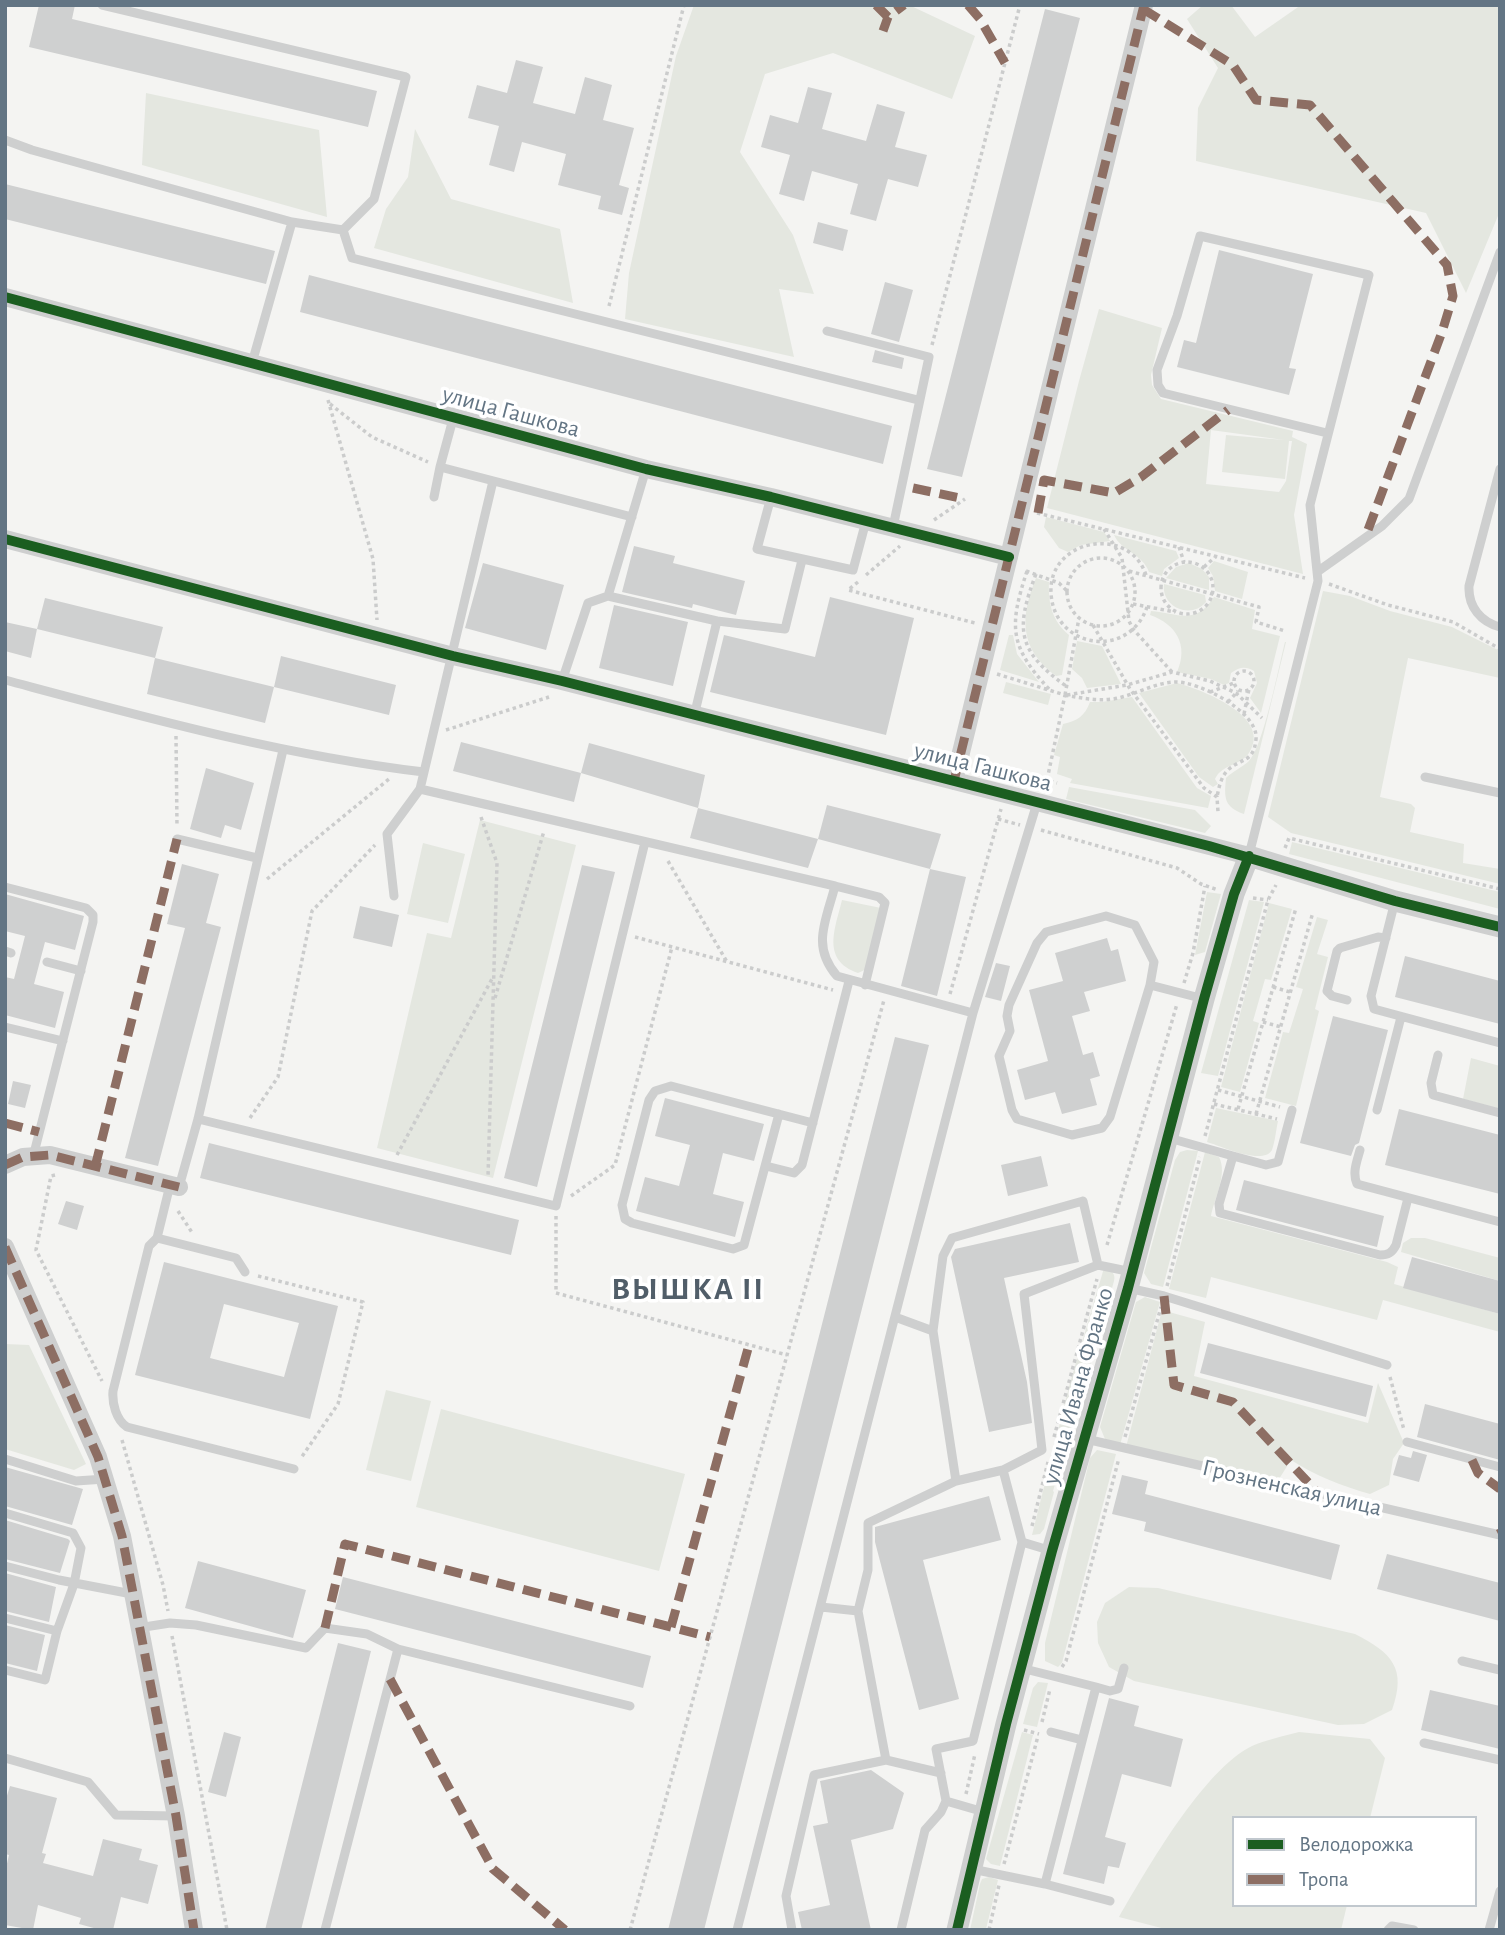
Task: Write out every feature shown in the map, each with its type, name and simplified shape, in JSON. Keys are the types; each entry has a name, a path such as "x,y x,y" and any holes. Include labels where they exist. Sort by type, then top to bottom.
{"street":[{"path":"954,781 1009,556 1029,512 1144,5"},
{"name":"улица Гашкова","path":"5,297 646,469 1009,556"},
{"name":"улица Гашкова","path":"5,539 453,656 558,688 694,716 1249,856 1395,901 1500,927"},
{"name":"улица Ивана Франко","path":"957,1930 972,1869 974,1809 1021,1668 1130,1280 1204,999 1234,894 1249,856"},
{"path":"5,1165 23,1157 50,1155 175,1186"},
{"path":"5,1247 98,1457 122,1536 176,1816 194,1930"}],"lane":[{"path":"102,5 407,77 374,199 343,230"},
{"path":"5,140 32,150 292,222 343,230"},
{"path":"252,363 292,222"},
{"path":"343,230 352,258 918,400"},
{"path":"1249,856 1317,577 1310,505 1369,275 1200,236 1177,316 1157,370 1158,385 1163,393 1327,433"},
{"path":"1317,577 1382,526 1409,499 1500,252"},
{"path":"827,331 929,357 893,527"},
{"path":"434,497 453,419"},
{"path":"440,467 632,517"},
{"path":"1500,468 1468,595 1483,621 1500,628"},
{"path":"608,596 646,469"},
{"path":"394,896 387,834 420,789 493,481"},
{"path":"771,497 757,550 853,570 866,521"},
{"path":"558,688 587,603 608,596 717,621 785,629 802,560"},
{"path":"694,716 717,621"},
{"path":"5,680 283,750 424,772"},
{"path":"283,750 198,1119 157,1238 149,1246 113,1391 114,1404 121,1423 127,1427 294,1469"},
{"path":"1425,777 1500,793"},
{"path":"420,789 879,897 885,903 865,985"},
{"path":"737,1930 973,1013 1037,803"},
{"path":"177,839 257,858"},
{"path":"198,1119 556,1206 645,842"},
{"path":"835,886 821,947 831,970 837,976 973,1013"},
{"path":"5,887 91,911 93,922 33,1157"},
{"path":"1395,901 1371,996 1374,1009 1500,1043"},
{"path":"1105,916 1135,925 1154,962 1150,985 1107,1124 1096,1131 1072,1135 1017,1119 1012,1110 999,1056 1010,1031 1007,1016 1009,1005 1041,936 1054,929 1105,916"},
{"path":"1347,1000 1332,996 1327,991 1337,951 1378,937 1386,937"},
{"path":"47,962 81,971"},
{"path":"766,1166 789,1172 799,1170 849,981"},
{"path":"1150,985 1204,999"},
{"path":"1377,1110 1401,1017"},
{"path":"5,1027 62,1041"},
{"path":"1438,1055 1431,1083 1433,1095 1500,1113"},
{"path":"779,1114 747,1240 739,1248 733,1249 625,1219 622,1205 649,1100 654,1091 671,1086 779,1114 813,1123"},
{"path":"1167,1138 1266,1165 1278,1162 1292,1110"},
{"path":"1360,1150 1354,1178 1357,1184 1500,1222"},
{"path":"1233,1156 1219,1204 1220,1213 1380,1255 1392,1252 1396,1245 1408,1198"},
{"path":"956,1481 933,1331 943,1256 952,1238 1083,1201 1100,1265"},
{"path":"157,1238 236,1258 245,1272"},
{"path":"886,1760 858,1611 868,1570 868,1522 956,1481 1003,1470 1042,1450 1024,1294 1100,1265 1164,1296 1387,1365"},
{"path":"895,1317 933,1331"},
{"name":"Грозненская улица","path":"1084,1438 1121,1449 1500,1535"},
{"path":"1407,1442 1500,1467"},
{"path":"5,1459 76,1481 105,1479"},
{"path":"901,1930 925,1830 941,1812 946,1801 936,1749 973,1741 1025,1543 1003,1470"},
{"path":"5,1513 74,1533 81,1548 74,1584 57,1631 46,1680 6,1671"},
{"path":"1025,1543 1052,1551"},
{"path":"5,1566 74,1584 132,1594"},
{"path":"821,1607 858,1611"},
{"path":"5,1618 57,1631"},
{"path":"138,1628 170,1623 196,1625 306,1648 325,1628 367,1634 398,1649 630,1706"},
{"path":"325,1930 398,1649"},
{"path":"1462,1661 1500,1670"},
{"path":"1021,1668 1110,1691 1118,1689 1124,1668"},
{"path":"1045,1884 1096,1687"},
{"path":"1051,1732 1083,1740"},
{"path":"1424,1743 1500,1760"},
{"path":"5,1758 88,1782 116,1815 176,1816"},
{"path":"792,1930 786,1896 814,1775 886,1760 941,1773"},
{"path":"946,1801 974,1809"},
{"path":"972,1869 1110,1901"},
{"path":"1489,1930 1500,1891"},
{"path":"1388,1930 1397,1926 1414,1930"}],"path":[{"path":"609,306 684,5"},
{"path":"929,357 1020,5"},
{"path":"323,382 373,559 378,636"},
{"path":"330,404 373,437 440,467"},
{"path":"965,499 915,533 848,590 980,624"},
{"path":"1029,512 1035,524"},
{"path":"1029,512 1216,557 1317,577 1388,605 1453,622 1500,649"},
{"path":"1104,529 1122,558 1127,614 1133,629 1172,672"},
{"path":"1146,575 1137,558 1115,545 1091,543 1079,547 1060,563 1052,580 1051,590 1053,606 1060,621 1075,635 1087,640 1103,642 1119,638 1133,629 1144,616 1147,607"},
{"path":"1179,547 1184,562"},
{"path":"1204,567 1216,557"},
{"path":"1093,558 1104,558 1127,570 1135,586 1133,604 1127,614 1116,623 1104,626 1093,625 1079,617 1069,603 1067,592 1069,580 1083,563 1093,558"},
{"path":"1133,604 1185,614 1206,607 1213,593 1211,576 1198,564 1184,562 1173,566 1163,579 1162,595 1165,602 1177,612 1185,614"},
{"path":"1011,621 1024,570 1059,583 1067,592"},
{"path":"1127,570 1259,607 1256,622 1284,631"},
{"path":"1036,574 1024,607 1024,631 1028,647 1047,672 1066,686"},
{"path":"1018,597 1026,600"},
{"path":"1018,597 1015,632 1020,652 1051,691"},
{"path":"1057,783 1047,780 1079,617"},
{"path":"1093,625 1127,685 1204,788 1217,797"},
{"path":"1008,633 1024,631"},
{"path":"1029,666 1036,660"},
{"path":"1000,665 997,676 1090,700 1113,699 1177,681 1228,702 1256,728 1256,740 1249,757 1230,768 1221,780 1217,797 1218,812"},
{"path":"1065,695 1127,685 1172,672 1238,691 1250,689"},
{"path":"1244,714 1247,702 1250,689 1253,684 1253,678 1247,672 1237,674 1234,683 1238,691 1247,702 1262,718"},
{"path":"1209,692 1234,683"},
{"path":"433,734 558,688"},
{"path":"1228,702 1238,691"},
{"path":"176,725 177,839"},
{"path":"248,894 401,769"},
{"path":"947,1006 1004,795"},
{"path":"475,802 497,863 488,1189"},
{"path":"493,1004 548,819"},
{"path":"998,819 1177,868 1205,886 1220,891"},
{"path":"242,1129 278,1077 312,911 387,834"},
{"path":"1284,850 1289,838 1500,888"},
{"path":"659,845 727,962"},
{"path":"989,1930 1051,1686 1066,1661 1268,900 1277,883"},
{"path":"1052,1444 1100,1265 1192,953 1205,886"},
{"path":"1251,897 1268,900"},
{"path":"1238,1109 1296,908"},
{"path":"1256,1114 1313,912"},
{"path":"622,934 845,994"},
{"path":"672,947 615,1165 556,1206 555,1293 787,1356"},
{"path":"391,1166 494,975"},
{"path":"1273,987 1290,992"},
{"path":"630,1930 887,991"},
{"path":"1263,1022 1280,1027"},
{"path":"1218,1090 1292,1110"},
{"path":"1214,1104 1290,1122"},
{"path":"176,1211 203,1250"},
{"path":"245,1272 363,1303 338,1405 294,1469"},
{"path":"1387,1365 1407,1442"},
{"path":"1025,1543 1049,1457"},
{"path":"1018,1728 1039,1734"},
{"path":"974,1809 978,1744"}],"shaded area":[{"path":"694,5 909,5 975,36 952,99 833,53 765,74 740,152 793,235 814,294 779,289 794,357 625,319 629,273 676,56"},
{"path":"1203,5 1231,5 1255,37 1301,5 1500,5 1500,211 1466,293 1426,213 1196,161 1198,108 1218,68 1187,19"},
{"path":"146,93 319,130 327,217 142,165"},
{"path":"415,129 451,199 560,229 573,303 374,248 386,209 408,177"},
{"path":"1099,309 1162,328 1151,375 1152,385 1161,399 1293,431 1292,437 1307,444 1294,515 1303,574 1047,508","holes":["1211,430 1284,440 1226,435 1222,472 1285,479 1289,441 1292,441 1286,481 1279,492 1206,484"]},
{"path":"1046,517 1104,532 1110,541 1081,545 1068,552 1059,548 1044,527"},
{"path":"1114,535 1176,551 1179,558 1164,569 1162,576 1149,572 1142,561"},
{"path":"1214,561 1248,572 1242,599 1215,591 1213,576 1208,568"},
{"path":"1189,563 1202,569 1209,577 1209,590 1166,578 1176,567"},
{"path":"1036,578 1049,582 1052,611 1069,635 1062,675 1056,676 1044,666 1035,655 1026,632 1027,606"},
{"path":"1164,584 1205,595 1206,602 1193,610 1178,608 1167,599"},
{"path":"1323,591 1350,596 1390,611 1452,627 1500,651 1500,678 1408,658 1380,797 1411,804 1415,808 1410,832 1464,844 1463,863 1500,869 1500,884 1291,833 1268,817"},
{"path":"1214,597 1255,610 1252,629 1280,636 1261,713 1250,698 1257,683 1254,671 1237,669 1231,673 1229,683 1224,685 1211,679 1177,672 1182,653 1178,637 1167,624 1150,615 1151,611 1194,615"},
{"path":"1009,635 1013,635 1017,654 1039,682 1000,670"},
{"path":"1077,641 1102,646 1121,684 1087,688 1082,678 1072,669"},
{"path":"1285,642 1244,814 1232,808 1227,801 1226,778 1248,762 1254,754 1265,724"},
{"path":"1006,682 1051,694 1048,705 1003,693"},
{"path":"1177,683 1203,692 1232,707 1252,728 1254,740 1249,753 1218,774 1215,779 1218,784 1213,787 1199,777 1139,693"},
{"path":"1132,697 1197,788 1211,796 1208,808 1070,783 1072,779 1057,774 1060,757 1054,755 1063,724 1080,717 1090,702"},
{"path":"1069,787 1195,810 1211,826 1205,833 1066,799"},
{"path":"480,820 576,845 493,1178 377,1148 427,933 451,938"},
{"path":"1292,842 1500,892 1500,909 1289,854"},
{"path":"423,843 465,854 448,923 407,914"},
{"path":"1207,892 1221,894 1205,952 1195,955"},
{"path":"842,900 881,908 867,969 858,973 846,967 835,952 834,932"},
{"path":"1249,900 1264,902 1218,1076 1201,1073"},
{"path":"1269,903 1292,909 1271,980 1265,979 1253,1021 1259,1023 1240,1092 1221,1087"},
{"path":"1317,917 1328,920 1317,954 1328,957 1315,1009 1319,1011 1296,1106 1265,1098 1283,1032 1289,1033 1303,989 1296,987"},
{"path":"1471,1058 1500,1066 1500,1109 1463,1099"},
{"path":"1216,1108 1278,1121 1272,1150 1260,1156 1251,1156 1207,1142"},
{"path":"1198,1151 1163,1287 1151,1284 1144,1273 1175,1160 1180,1152"},
{"path":"1205,1152 1219,1157 1222,1171 1211,1216 1387,1262 1398,1267 1394,1284 1500,1314 1500,1332 1383,1300 1377,1320 1211,1277 1206,1298 1169,1289"},
{"path":"1411,1238 1425,1238 1500,1258 1500,1281 1401,1252 1403,1243"},
{"path":"1104,1268 1112,1272 1114,1281 1092,1359 1089,1359 1091,1362 1044,1529 1040,1534 1032,1535 1070,1383"},
{"path":"1145,1297 1160,1302 1120,1445 1105,1439 1100,1427 1136,1302"},
{"path":"1162,1310 1205,1322 1194,1376 1368,1423 1378,1383 1404,1443 1393,1459 1389,1485 1370,1494 1329,1480 1291,1460 1279,1479 1126,1447"},
{"path":"5,1344 29,1345 86,1464 74,1470 5,1449"},
{"path":"386,1390 431,1401 411,1481 366,1470"},
{"path":"441,1409 685,1474 659,1571 416,1507"},
{"path":"1097,1450 1116,1454 1062,1663 1058,1667 1045,1661 1045,1643 1090,1458"},
{"path":"1129,1587 1158,1588 1355,1634 1378,1648 1393,1663 1398,1683 1392,1710 1364,1724 1338,1725 1134,1681 1109,1667 1098,1643 1097,1622 1105,1603"},
{"path":"1038,1682 1048,1683 1037,1727 1023,1724 1033,1688"},
{"path":"1022,1732 1033,1735 1000,1866 991,1864 986,1859"},
{"path":"1299,1732 1370,1739 1385,1758 1370,1816 1232,1816 1232,1907 1347,1907 1341,1930 1169,1930 1119,1917 1178,1823 1214,1776 1233,1758 1252,1746"},
{"path":"989,1877 998,1880 986,1929 970,1930 980,1884 982,1879"}],"building":[{"path":"39,5 75,5 72,19 377,91 368,127 29,47"},
{"path":"1045,9 1080,18 962,477 927,469"},
{"path":"516,60 543,67 533,103 575,114 585,77 612,85 603,120 634,128 619,185 629,188 622,215 598,209 601,196 558,185 566,154 522,142 514,172 489,165 499,126 468,118 477,85 507,93"},
{"path":"808,87 832,93 822,129 866,141 877,104 905,112 895,147 927,155 918,187 888,179 876,221 850,214 858,184 812,171 804,201 779,194 790,155 761,147 770,115 798,123"},
{"path":"5,184 275,251 266,284 5,219"},
{"path":"818,222 848,230 843,251 813,243"},
{"path":"1219,250 1313,274 1289,368 1296,369 1289,395 1177,367 1184,340 1196,343"},
{"path":"309,275 892,426 883,464 300,312"},
{"path":"885,282 913,290 899,342 871,334"},
{"path":"875,350 904,358 902,369 872,362"},
{"path":"634,546 675,556 673,563 745,581 736,615 693,604 692,608 622,592"},
{"path":"483,563 564,585 546,650 465,628"},
{"path":"830,597 914,618 886,735 710,692 724,635 815,657"},
{"path":"45,598 163,627 155,658 37,629"},
{"path":"614,605 688,622 673,686 599,668"},
{"path":"5,622 37,629 31,658 5,651"},
{"path":"281,656 396,685 389,715 274,687"},
{"path":"155,658 274,687 265,723 147,694"},
{"path":"461,742 581,773 574,802 453,771"},
{"path":"589,743 705,775 698,808 581,773"},
{"path":"206,768 254,783 241,830 225,825 221,838 190,829"},
{"path":"827,805 941,834 930,869 818,839"},
{"path":"698,808 818,839 808,868 690,838"},
{"path":"182,864 219,874 206,923 221,927 158,1166 125,1158 185,928 167,924"},
{"path":"582,865 615,872 537,1187 504,1178"},
{"path":"930,869 966,877 937,996 901,986"},
{"path":"5,894 84,916 75,950 45,942 34,984 64,992 55,1028 5,1015 5,977 14,979 25,936 5,931"},
{"path":"360,906 399,915 392,947 353,938"},
{"path":"1107,938 1111,951 1118,949 1126,981 1084,992 1090,1011 1072,1016 1083,1055 1093,1052 1100,1076 1090,1079 1097,1105 1062,1114 1055,1092 1025,1100 1017,1070 1048,1061 1029,990 1063,981 1055,953"},
{"path":"1405,956 1500,981 1500,1024 1395,997"},
{"path":"996,963 1010,966 1001,1001 985,997"},
{"path":"1333,1016 1388,1030 1359,1143 1355,1145 1351,1156 1300,1143"},
{"path":"895,1037 929,1045 704,1930 668,1930"},
{"path":"13,1081 31,1085 25,1108 8,1104"},
{"path":"665,1098 764,1124 754,1161 723,1153 713,1194 744,1202 735,1237 636,1211 645,1177 679,1186 690,1145 655,1136"},
{"path":"1399,1109 1500,1135 1500,1194 1385,1165"},
{"path":"209,1143 519,1220 511,1255 200,1178"},
{"path":"1041,1156 1048,1186 1008,1196 1001,1165"},
{"path":"1244,1180 1384,1216 1377,1247 1236,1210"},
{"path":"66,1201 84,1206 77,1230 58,1224"},
{"path":"1070,1223 1079,1262 1004,1278 1027,1382 1032,1423 989,1432 951,1257 955,1249"},
{"path":"1412,1257 1500,1281 1500,1314 1403,1288"},
{"path":"164,1262 338,1306 310,1419 135,1375","holes":["224,1304 299,1323 284,1377 210,1358"]},
{"path":"1208,1343 1373,1386 1366,1417 1200,1373"},
{"path":"1425,1404 1500,1424 1500,1460 1417,1437"},
{"path":"1413,1451 1427,1455 1419,1482 1393,1475 1399,1455 1411,1458"},
{"path":"5,1467 83,1489 72,1525 5,1506"},
{"path":"1122,1475 1148,1481 1145,1494 1340,1545 1331,1580 1144,1531 1146,1522 1112,1514"},
{"path":"989,1496 1001,1540 923,1560 959,1699 919,1710 875,1542 875,1527"},
{"path":"5,1520 68,1539 70,1541 60,1573 5,1559"},
{"path":"1387,1554 1500,1583 1500,1621 1377,1589"},
{"path":"198,1561 306,1590 293,1638 185,1608"},
{"path":"5,1573 56,1587 49,1622 5,1611"},
{"path":"343,1577 651,1656 643,1688 335,1609"},
{"path":"5,1625 45,1635 37,1671 5,1663"},
{"path":"338,1643 371,1651 301,1930 265,1930"},
{"path":"1430,1690 1500,1706 1500,1749 1421,1730"},
{"path":"1109,1698 1139,1706 1134,1726 1183,1739 1171,1787 1122,1774 1105,1837 1126,1843 1119,1868 1108,1866 1104,1884 1063,1874"},
{"path":"224,1732 241,1737 226,1797 208,1792"},
{"path":"871,1770 904,1793 893,1829 851,1840 871,1930 802,1930 798,1912 830,1905 813,1826 828,1823 820,1781"},
{"path":"10,1786 57,1798 42,1853 46,1854 43,1863 93,1876 103,1839 142,1849 139,1860 158,1865 148,1904 121,1897 113,1930 79,1924 81,1918 38,1905 33,1930 5,1925 5,1872 9,1855 5,1854 5,1802"}],"marked path":[{"path":"876,5 888,17 904,5"},
{"path":"968,5 980,19 1005,63"},
{"path":"954,781 1144,5"},
{"path":"1143,9 1233,65 1256,100 1310,105 1447,265 1453,296 1365,538"},
{"path":"883,31 888,17"},
{"path":"1038,513 1044,480 1114,493 1141,477 1228,410"},
{"path":"913,488 965,499"},
{"path":"95,1167 177,839"},
{"path":"5,1123 39,1132"},
{"path":"5,1165 23,1157 50,1155 179,1187"},
{"path":"5,1247 98,1457 122,1536 176,1816 194,1930"},
{"path":"1164,1296 1174,1385 1233,1402 1318,1493"},
{"path":"671,1627 749,1345"},
{"path":"1472,1460 1478,1473 1500,1489"},
{"path":"325,1628 345,1544 710,1637"},
{"path":"390,1679 493,1869 565,1930"}],"cycle path":[{"path":"5,297 646,469 771,497 1009,557"},
{"path":"5,539 453,656 562,681 1209,846 1395,901 1500,927"},
{"path":"957,1930 1006,1724 1052,1551 1128,1288 1204,999 1234,894 1249,856"}],"district":[{"name":"ВЫШКА II","path":"688,1289"}]}
